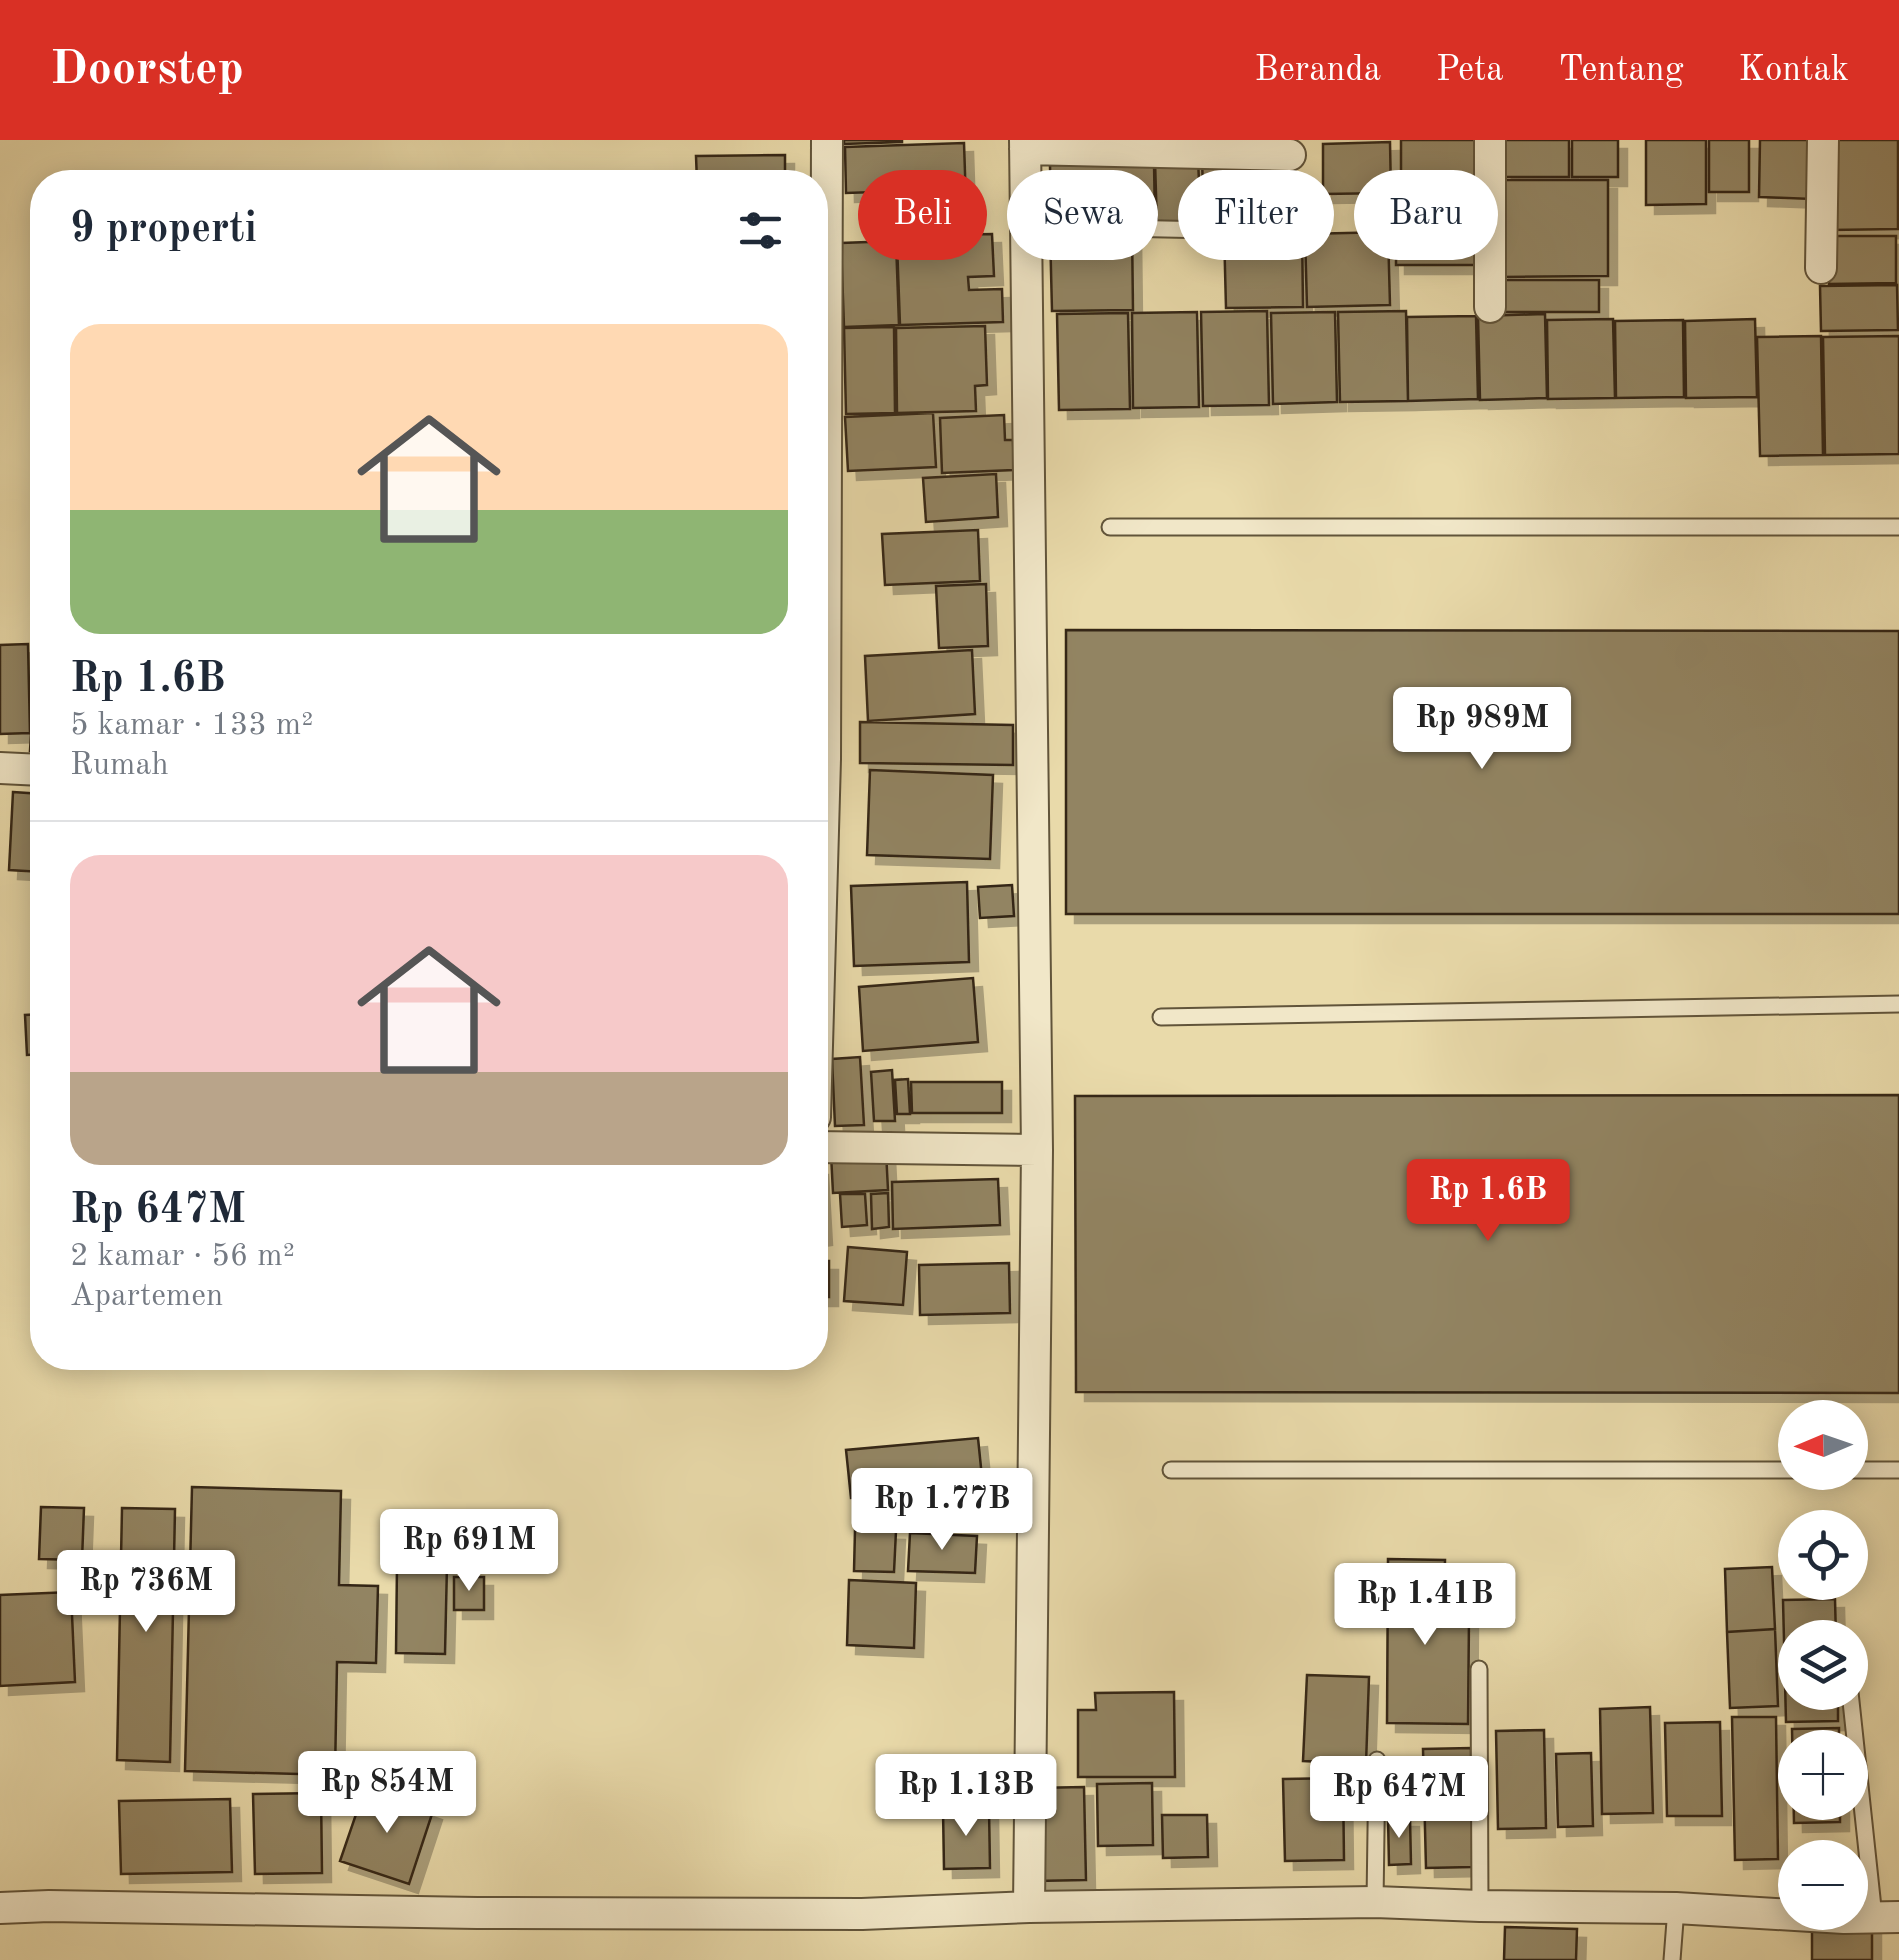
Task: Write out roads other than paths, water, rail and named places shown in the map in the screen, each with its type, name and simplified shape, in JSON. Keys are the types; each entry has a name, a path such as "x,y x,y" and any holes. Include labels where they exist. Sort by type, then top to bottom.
{"street":[{"path":"827,140 827,170"},
{"path":"1490,140 1490,308"},
{"path":"1821,268 1823,140"},
{"path":"1025,170 1025,144 1290,155"},
{"path":"1026,260 1036,1150 1028,1907"},
{"path":"0,768 30,769"},
{"path":"828,1147 1036,1150"},
{"path":"0,1908 862,1914 1028,1907 1374,1902 1886,1917"}],"lane":[{"path":"1110,527 1899,527"},
{"path":"1161,1016 1899,1004"},
{"path":"1171,1470 1778,1470"},
{"path":"1868,1470 1899,1470"},
{"path":"1479,1669 1480,1906"},
{"path":"1853,1710 1886,1917"},
{"path":"1374,1902 1377,1760"},
{"path":"1672,1960 1676,1908"}]}
